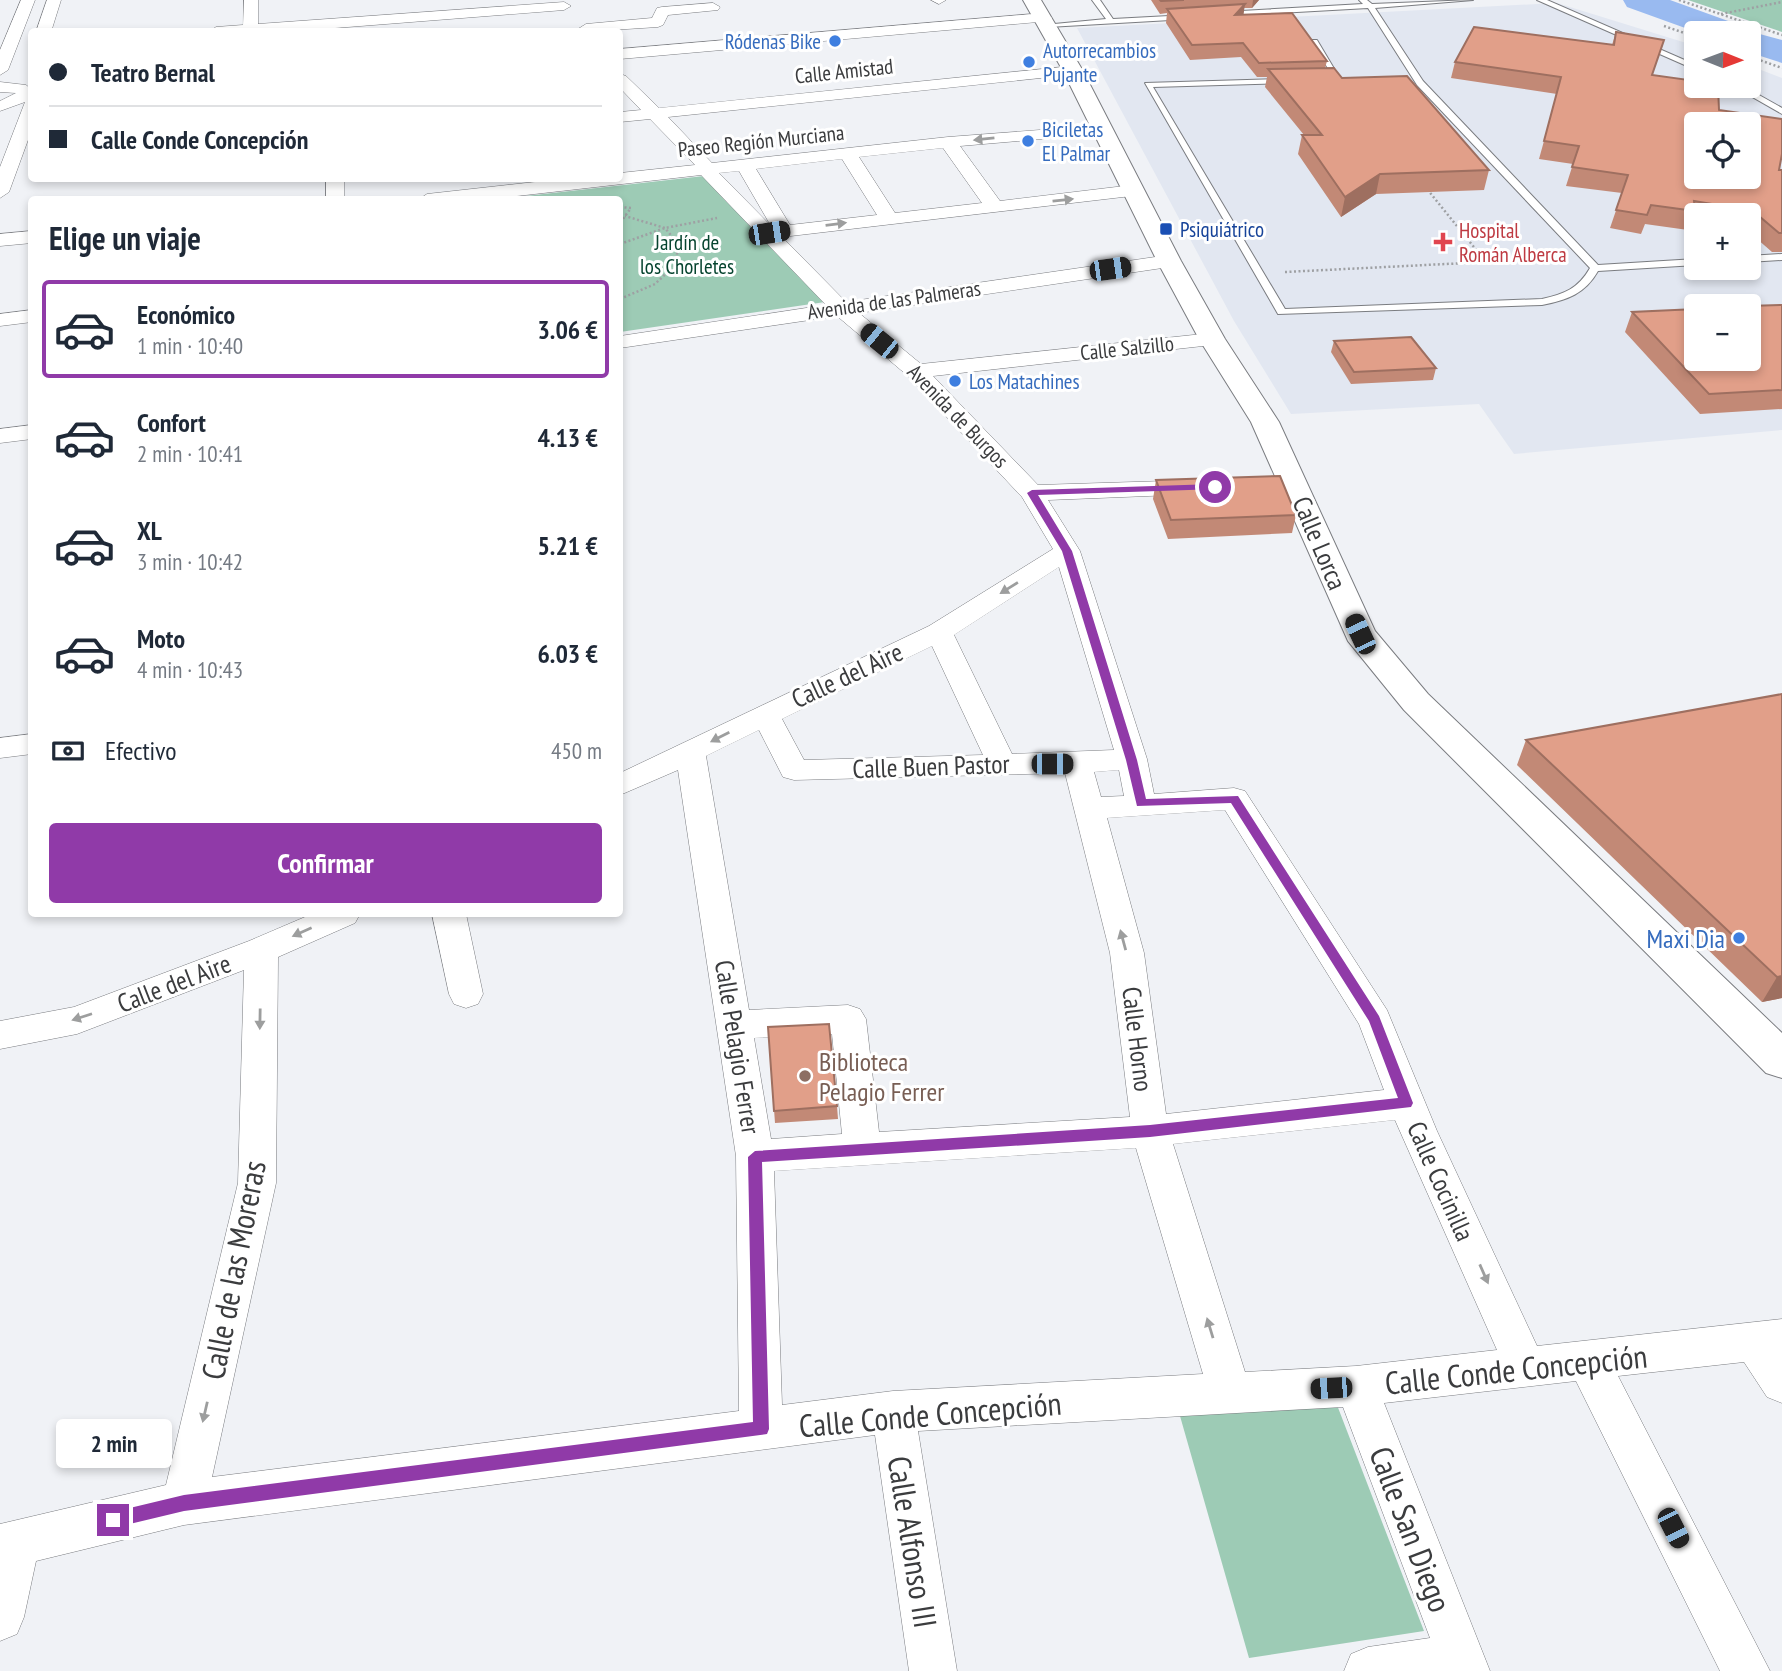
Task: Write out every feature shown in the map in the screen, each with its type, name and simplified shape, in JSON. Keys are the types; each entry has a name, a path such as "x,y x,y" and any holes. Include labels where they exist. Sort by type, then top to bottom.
{"main road":[{"name":"Calle Lorca","path":"1041,14 1073,71 1169,261 1212,339 1265,422 1280,485 1314,536 1360,634 1416,702 1782,1060"}],"street":[{"path":"0,70 28,0"},
{"path":"44,28 54,0"},
{"path":"250,28 251,0"},
{"path":"384,0 385,25"},
{"path":"284,28 385,25 561,3 585,28"},
{"path":"594,28 624,20 657,22 662,11 713,7"},
{"path":"623,54 1041,14"},
{"name":"Calle Amistad","path":"623,117 1073,71"},
{"name":"Avenida de Burgos","path":"623,82 702,161 706,170 748,212 776,232 840,308 916,371 1032,493 1067,551 1132,760 1141,803"},
{"path":"0,87 24,92 1,183"},
{"name":"Paseo Región Murciana","path":"623,179 948,142 1100,128"},
{"path":"948,142 995,207"},
{"path":"848,154 889,218"},
{"path":"745,166 776,232 1133,191"},
{"path":"1,183 27,175"},
{"name":"Paseo Región Murciana","path":"464,196 594,182"},
{"path":"0,240 28,237"},
{"name":"Avenida de las Palmeras","path":"623,342 1169,261"},
{"path":"0,320 28,316"},
{"name":"Calle Salzillo","path":"916,371 1212,339"},
{"path":"0,436 28,432"},
{"path":"1032,493 1225,486"},
{"name":"Calle del Aire","path":"623,784 939,632 1067,551"},
{"path":"939,632 1002,764"},
{"name":"Calle Buen Pastor","path":"765,714 794,770 1132,760"},
{"path":"0,748 28,744"},
{"name":"Calle Pelagio Ferrer","path":"690,752 755,1157 761,1429"},
{"name":"Calle Horno","path":"1077,763 1127,953 1150,1131 1230,1394"},
{"name":"Calle Cocinilla","path":"1088,808 1234,799 1375,1020 1406,1103 1526,1368"},
{"name":"Calle del Aire","path":"0,1035 77,1020 261,950 336,917"},
{"path":"450,917 466,994"},
{"name":"Calle de las Moreras","path":"184,1503 257,1183 261,950"},
{"path":"735,1025 848,1019 862,1148"},
{"path":"755,1157 1150,1131 1406,1103"},
{"path":"1769,1341 1782,1383"},
{"name":"Calle Conde Concepción","path":"9,1545 184,1503 893,1412 1356,1386 1769,1341"},
{"path":"1588,1362 1746,1671"},
{"name":"Calle San Diego","path":"1356,1386 1463,1665"},
{"name":"Calle Alfonso III","path":"893,1412 933,1671"},
{"path":"0,1616 9,1545"},
{"path":"1368,1671 1463,1665"}],"lane":[{"path":"1096,0 1111,21"},
{"path":"1220,15 1367,3 1469,0"},
{"path":"1541,0 1684,63"},
{"path":"1367,3 1420,83 1595,268 1684,263"},
{"path":"1041,14 1111,21 1193,16"},
{"path":"1314,42 1348,90"},
{"path":"1326,80 1339,80"},
{"path":"1298,81 1148,85 1282,312 1542,302 1570,296 1586,286 1595,268"},
{"path":"1759,98 1782,111"},
{"path":"1761,258 1782,257"}],"path":[{"path":"1679,0 1782,35"},
{"path":"1762,0 1769,4"},
{"path":"1720,14 1782,2"},
{"path":"1761,61 1782,68"},
{"path":"1259,274 1486,262 1426,187"},
{"path":"623,207 631,208 623,219"},
{"path":"623,243 664,228 748,212"},
{"path":"623,298 655,284 676,264 678,243 664,228 625,216"}],"shaded area":[{"name":"Hospital Román Alberca","path":"1557,3 1684,42 1684,98 1761,98 1761,70 1782,78 1782,430 1514,454 1479,404 1291,414 1234,321 1077,28"}],"green space":[{"path":"1688,0 1782,0 1782,32 1761,25 1761,21 1750,21"},
{"name":"Jardín de los Chorletes","path":"704,176 825,302 623,332 623,196 526,196"},
{"path":"1337,1405 1424,1631 1249,1658 1180,1416"}],"building":[{"path":"1245,4 1235,15 1292,13 1327,61 1259,63 1243,43 1192,45 1167,9"},
{"path":"1474,27 1614,45 1616,32 1664,40 1652,75 1684,79 1684,98 1718,98 1719,110 1733,112 1684,112 1684,189 1761,189 1761,116 1782,119 1779,170 1782,170 1782,233 1761,218 1761,203 1694,201 1684,203 1684,210 1651,205 1647,215 1616,210 1628,175 1572,167 1579,146 1544,141 1561,77 1455,62"},
{"path":"1334,68 1342,78 1407,76 1489,170 1380,174 1345,197 1302,135 1322,135 1268,69"},
{"path":"1782,305 1782,390 1709,394 1687,371 1761,371 1761,306"},
{"path":"1684,310 1684,367 1632,312"},
{"path":"1411,337 1436,368 1354,372 1334,341"},
{"path":"1280,476 1296,515 1171,520 1156,480"},
{"path":"1782,694 1782,976 1777,977 1526,740"},
{"name":"Biblioteca Pelagio Ferrer","path":"829,1024 837,1106 774,1111 768,1027"}],"waterway":[{"path":"1639,0 1697,21"},
{"path":"1761,45 1782,52"}],"place":[{"name":"Ródenas Bike","path":"835,41"},
{"name":"Autorrecambios Pujante","path":"1029,62"},
{"name":"Biciletas El Palmar","path":"1028,141"},
{"name":"Psiquiátrico","path":"1166,229"},
{"name":"Hospital Román Alberca","path":"1443,242"},
{"name":"Los Matachines","path":"955,381"},
{"name":"Maxi Dia","path":"1739,938"},
{"name":"Biblioteca Pelagio Ferrer","path":"805,1076"}],"route":[{"path":"113,1520 184,1503 761,1429 755,1157 1150,1131 1406,1103 1375,1020 1234,799 1141,803 1132,760 1067,551 1032,493 1215,487"}]}
